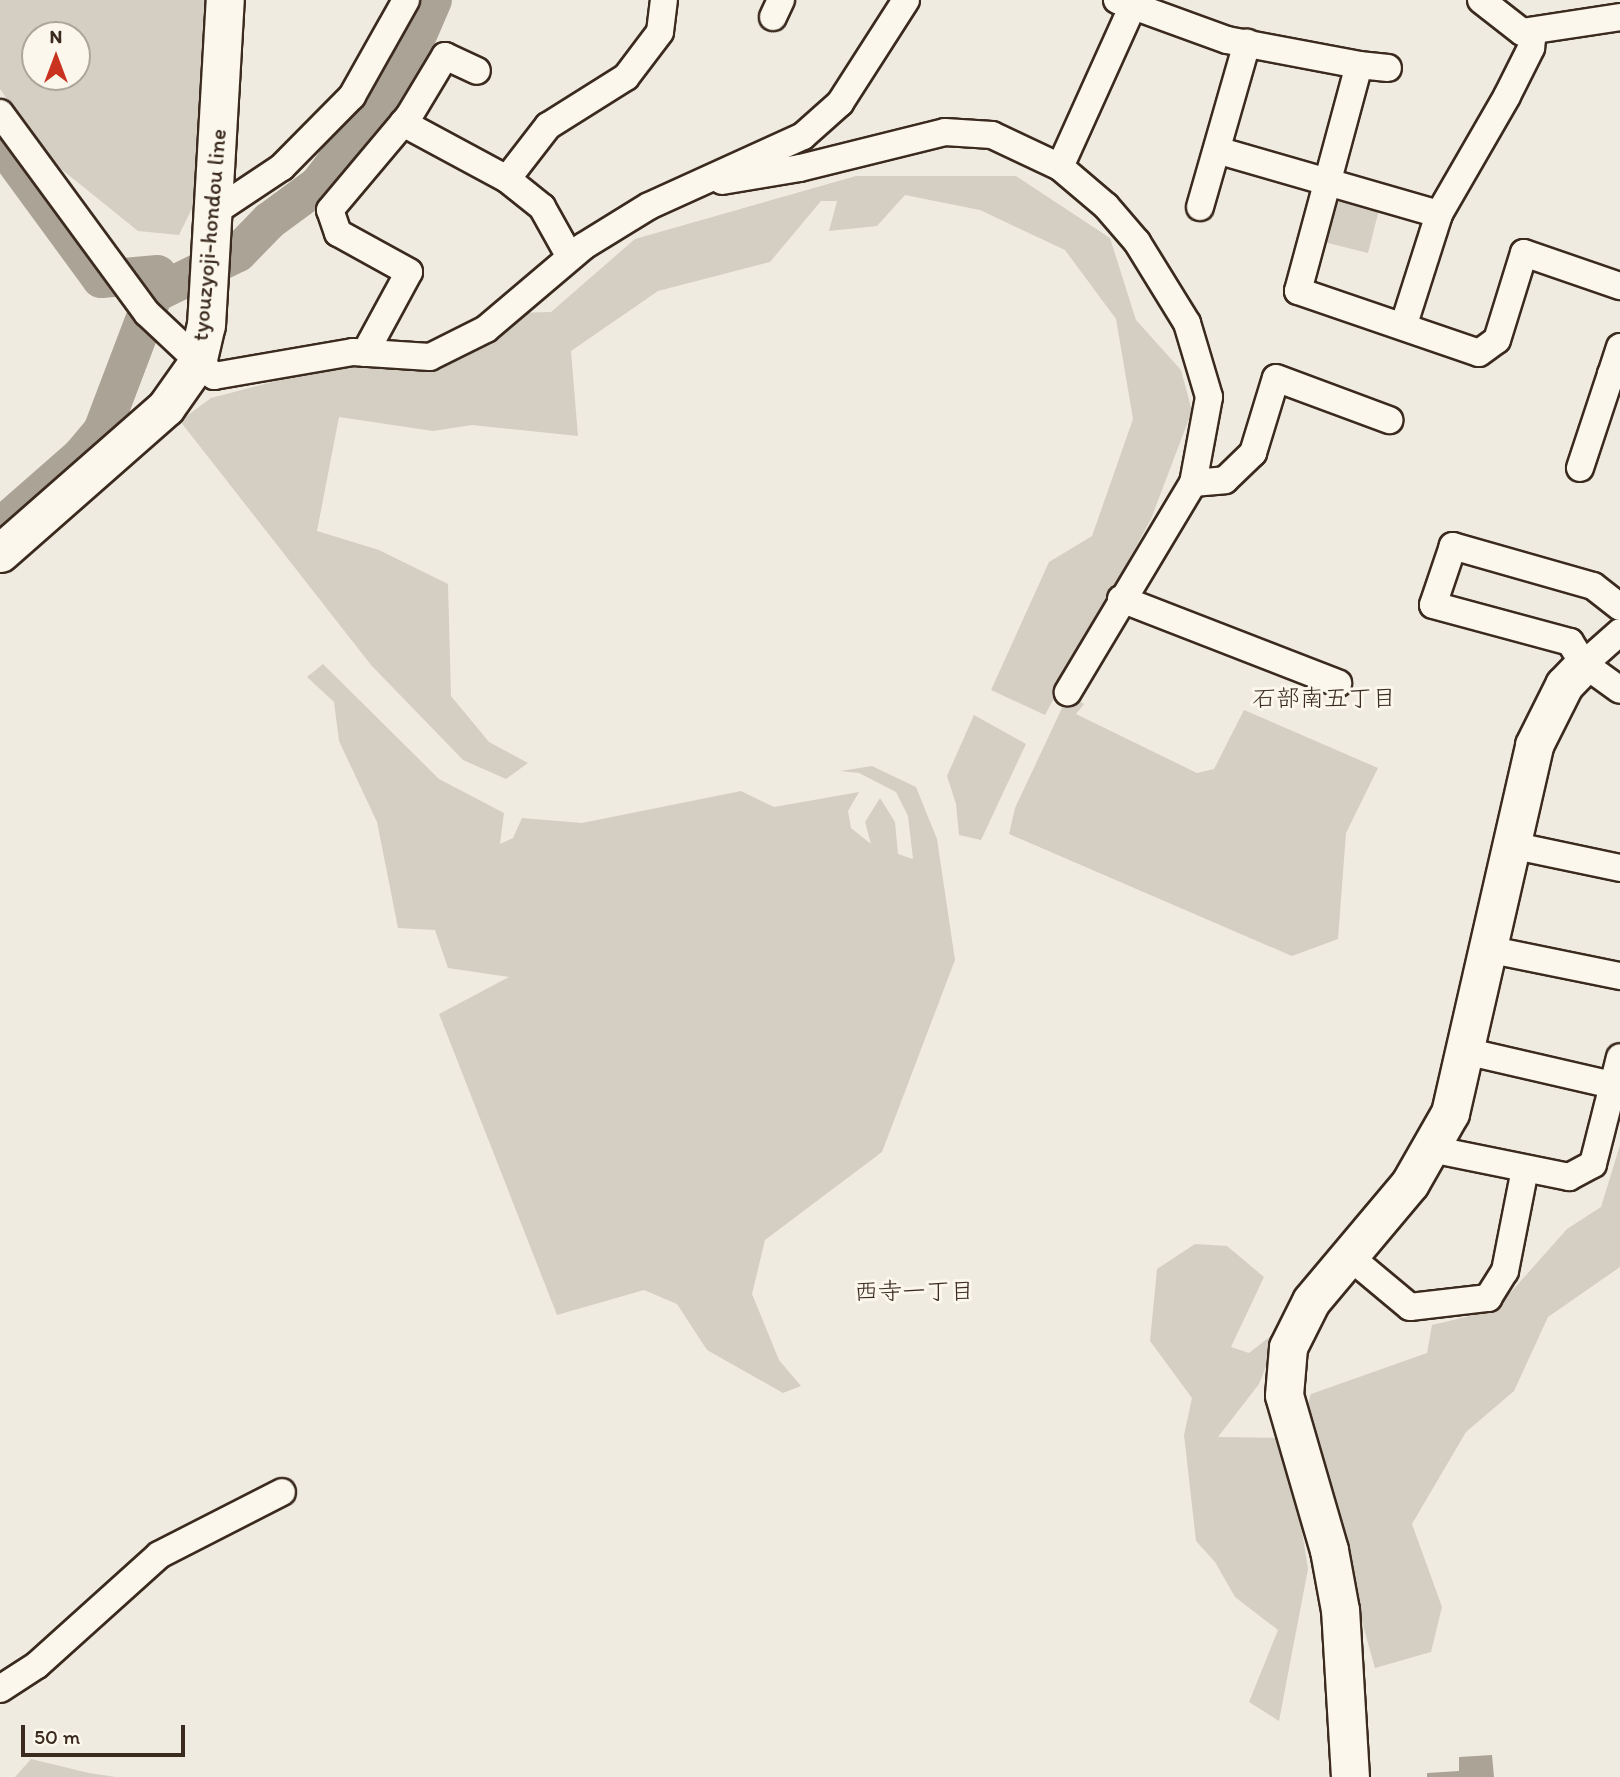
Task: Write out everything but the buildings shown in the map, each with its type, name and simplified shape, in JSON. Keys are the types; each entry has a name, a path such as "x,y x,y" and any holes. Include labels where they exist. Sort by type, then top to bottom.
{"street":[{"name":"tyouzyoji-hondou line","path":"0,553 166,407 197,363 206,325 225,0"},
{"path":"213,213 282,167 352,96 406,0"},
{"path":"507,179 548,126 626,77 660,32 664,0"},
{"path":"1480,0 1522,32 1620,18"},
{"path":"0,113 126,285 157,323 214,376 227,377 279,361 365,353 430,357 486,329 570,257 689,187 803,136 840,103 901,1"},
{"path":"1060,167 1125,3 1247,43 1359,65 1388,68"},
{"path":"1404,324 1439,214 1507,96 1531,48 1533,32"},
{"path":"1200,207 1247,43"},
{"path":"365,353 409,272 338,233 330,210 403,123 445,56 477,71"},
{"path":"1359,65 1298,291 1404,324 1479,353 1497,340 1524,253 1620,286"},
{"path":"403,123 507,179 542,207 570,257"},
{"path":"689,187 800,168 945,132 992,135 1060,167 1107,206 1137,242 1187,323 1209,397 1193,483 1121,599 1068,692"},
{"path":"1217,149 1439,214"},
{"path":"1580,468 1615,375 1620,347"},
{"path":"1193,483 1225,480 1253,453 1276,378 1389,420"},
{"path":"1620,607 1593,586 1453,546 1433,605 1570,642 1584,664 1620,690"},
{"path":"1121,599 1338,683"},
{"path":"1350,1777 1340,1610 1329,1550 1284,1395 1284,1372 1296,1324 1410,1183 1450,1113 1534,745 1564,685 1620,632"},
{"path":"1511,845 1620,868"},
{"path":"1487,949 1620,976"},
{"path":"1465,1051 1612,1084"},
{"path":"1430,1149 1569,1177 1593,1164 1620,1057"},
{"path":"1350,1257 1410,1307 1488,1298 1504,1271 1525,1169"},
{"path":"0,1689 37,1665 159,1555 282,1492"}],"shaded area":[{"path":"0,0 208,0 201,190 179,235 138,231 50,160 0,89"},
{"path":"856,176 1016,176 1110,238 1136,320 1181,370 1192,411 1151,519 1045,715 991,690 1049,562 1092,536 1133,419 1116,319 1065,250 980,210 905,195 877,226 829,231 837,201 821,201 770,262 658,291 571,351 578,436 472,425 433,431 339,417 317,531 379,550 448,584 451,696 489,742 528,763 506,779 463,760 371,665 180,421 211,398 349,362 440,368 508,313 551,312 635,239"},
{"path":"1348,197 1380,206 1368,253 1320,241 1332,206"},
{"path":"323,664 439,779 504,813 500,844 513,838 522,818 582,823 741,791 774,807 859,792 848,811 851,828 871,844 865,822 880,798 895,822 898,854 913,859 908,816 896,792 859,773 840,771 872,766 916,787 937,839 955,960 882,1152 765,1240 752,1294 779,1360 801,1386 783,1393 707,1350 677,1304 644,1290 557,1315 439,1014 509,977 448,968 435,930 398,928 377,822 339,741 334,702 307,677"},
{"path":"1078,700 1084,704 1076,714 1197,773 1214,769 1244,710 1378,768 1346,833 1338,939 1292,956 1009,834 1015,808 1062,708"},
{"path":"974,715 1026,744 981,840 959,835 956,804 947,776"},
{"path":"1620,1145 1620,1267 1548,1317 1514,1391 1466,1432 1412,1524 1442,1607 1431,1652 1375,1668 1304,1416 1311,1394 1427,1353 1432,1325 1495,1310 1567,1229 1601,1207"},
{"path":"1195,1244 1227,1246 1264,1277 1231,1347 1249,1353 1281,1328 1259,1384 1218,1437 1287,1438 1308,1569 1279,1721 1249,1702 1278,1630 1235,1597 1215,1562 1196,1541 1184,1435 1192,1398 1150,1341 1157,1269"},
{"path":"1492,1755 1494,1777 1427,1777 1427,1773 1459,1771 1459,1757"},
{"path":"31,1759 89,1773 116,1777 15,1777"}],"waterway":[{"path":"0,527 81,456 102,431 154,294 238,253 269,221 318,185 398,81 433,0"},
{"path":"0,141 101,279 158,274"}],"district":[{"name":"石部南五丁目","path":"1324,698"},
{"name":"西寺一丁目","path":"914,1291"}]}
